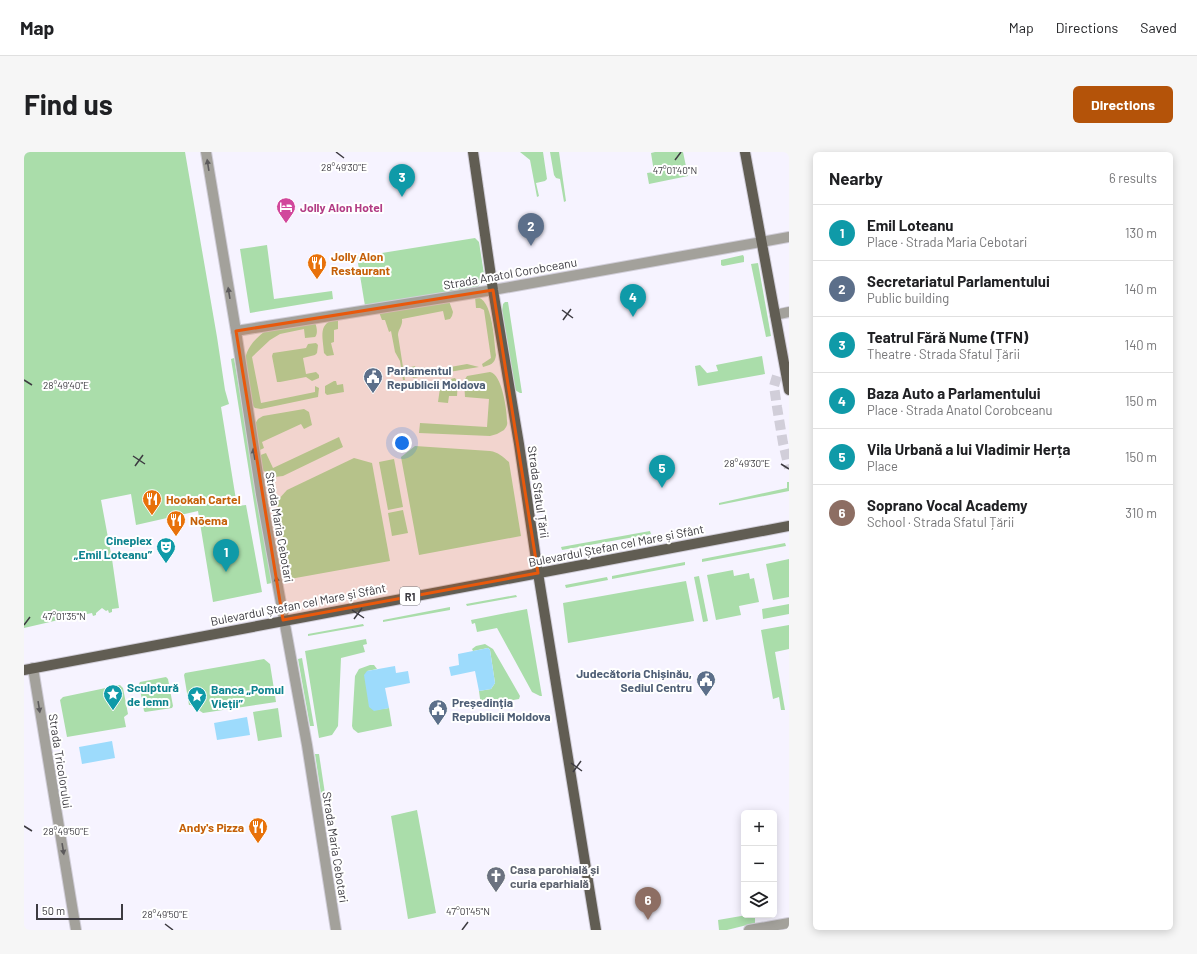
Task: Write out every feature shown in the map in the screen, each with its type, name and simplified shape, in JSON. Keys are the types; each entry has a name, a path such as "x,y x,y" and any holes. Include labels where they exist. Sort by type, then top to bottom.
{"main road":[{"name":"Strada Sfatul Țării","path":"473,152 492,290 519,444 538,573 596,930"},
{"path":"745,152 775,315 782,364 782,375 789,390"},
{"name":"Bulevardul Ștefan cel Mare și Sfânt","path":"28,669 789,526"}],"street":[{"name":"Strada Maria Cebotari","path":"206,152 261,494 307,745 336,930"},
{"name":"Strada Anatol Corobceanu","path":"236,331 492,290 789,237"},
{"path":"775,315 789,312"},
{"name":"Strada Tricolorului","path":"28,669 76,930"},
{"path":"749,930 789,922"}],"highlighted area":[{"path":"493,290 538,573 283,620 236,331"}],"green space":[{"path":"24,152 185,152 225,390 229,404 221,407 237,506 246,505 262,592 213,602 198,511 136,525 131,494 101,500 119,608 112,609 112,612 109,613 108,610 106,611 102,608 96,613 96,615 93,616 92,613 72,617 72,620 68,621 67,618 24,628"},
{"path":"520,152 543,152 547,179 536,183 539,196 537,197 530,160"},
{"path":"550,152 559,152 566,201 564,202 560,179 556,178 554,175"},
{"path":"683,152 688,176 649,184 647,173 654,172 651,153"},
{"path":"475,238 479,242 484,274 478,287 365,306 357,257"},
{"path":"267,245 274,299 332,291 333,299 250,313 240,249"},
{"path":"743,255 744,262 723,266 721,265 721,260"},
{"path":"758,263 771,336 766,337 751,264"},
{"path":"475,297 481,299 486,304 489,311 492,321 496,355 495,360 490,365 483,367 482,364 491,358 484,310 476,308"},
{"path":"449,301 453,312 450,319 445,320 443,311 402,319 402,324 398,335 405,380 403,380 400,361 395,352 391,331 389,332 385,320 382,320 379,312"},
{"path":"508,302 522,393 515,390 502,311 503,304"},
{"path":"338,318 338,329 334,330 334,342 331,343 334,355 327,356 324,353 322,336 324,327 331,320"},
{"path":"315,323 317,334 315,337 305,338 304,329 280,334 270,340 252,357 261,403 315,392 315,386 319,388 318,397 261,409 255,408 252,405 244,366 245,357 249,349 264,332"},
{"path":"316,343 318,345 317,353 315,355 303,358 306,374 316,372 319,375 319,378 312,381 306,377 277,382 272,356 273,353 306,348 308,344"},
{"path":"762,356 765,374 698,386 695,366 700,365 707,373 718,371 716,365"},
{"path":"234,358 272,583 267,584 231,359"},
{"path":"467,364 479,367 413,378 409,368 415,366 417,373"},
{"path":"490,372 498,379 503,393 507,422 507,426 504,430 490,436 419,433 420,423 487,427 489,399 465,397 464,381 467,376"},
{"path":"455,378 458,382 457,396 449,396 448,403 438,402 441,381"},
{"path":"336,381 337,385 343,384 344,392 327,395 325,393 325,386"},
{"path":"304,409 309,412 312,425 304,429 301,424 262,442 264,448 258,451 255,424 258,419 263,416"},
{"path":"339,437 343,447 283,476 275,477 262,470 258,456 266,453 273,468"},
{"path":"415,446 490,451 498,454 509,462 521,536 419,555 401,457"},
{"path":"354,458 372,463 390,561 290,579 277,501 287,490"},
{"path":"394,459 403,507 388,510 379,462"},
{"path":"787,482 789,482 789,491 719,505 719,503 787,488"},
{"path":"403,510 408,533 392,536 388,513"},
{"path":"650,531 651,534 562,550 561,547"},
{"path":"785,543 786,546 702,562 702,559"},
{"path":"789,559 789,597 773,600 766,564"},
{"path":"685,562 685,565 612,579 612,576"},
{"path":"733,570 734,576 749,573 750,579 754,578 759,602 739,606 741,615 716,620 707,575"},
{"path":"699,576 708,621 703,622 694,577"},
{"path":"607,577 608,580 566,588 565,585"},
{"path":"686,581 694,621 568,643 563,603"},
{"path":"516,595 517,597 467,606 466,604"},
{"path":"789,604 789,614 763,619 762,609"},
{"path":"450,607 450,610 383,622 383,620"},
{"path":"527,609 542,696 532,692 497,628 477,632 475,623 472,624 471,620"},
{"path":"363,624 364,626 308,636 308,634"},
{"path":"789,625 789,649 775,652 785,710 781,710 779,697 773,699 761,630"},
{"path":"366,639 367,644 363,645 365,652 341,658 338,726 332,735 319,738 305,651"},
{"path":"485,644 493,649 520,696 519,699 481,706 479,691 491,689 495,683 490,650 488,648 473,651 472,649 476,646"},
{"path":"302,658 314,726 310,726 298,659"},
{"path":"264,659 270,664 276,702 203,713 189,705 184,675 185,673"},
{"path":"374,665 377,669 367,671 374,710 389,708 392,726 358,733 352,726 355,676 359,669"},
{"path":"166,677 168,679 173,706 172,708 145,712 139,684 140,682"},
{"path":"120,685 123,688 128,714 124,717 126,727 67,737 60,700 63,697"},
{"path":"278,708 282,737 258,741 253,712"},
{"path":"315,754 319,754 327,807 323,807"},
{"path":"417,810 436,913 408,919 391,816"},
{"path":"741,916 741,918 755,918 755,923 727,930 719,930 718,920"}],"water":[{"path":"488,648 490,650 495,683 491,689 479,691 475,671 451,676 449,667 459,665 458,654"},
{"path":"395,666 396,673 408,671 410,683 385,688 389,708 374,711 369,707 364,675 367,671"},
{"path":"247,717 250,735 217,740 214,723"},
{"path":"112,741 115,758 82,764 79,747"}],"tunnel":[{"path":"777,376 774,386 783,443 789,468"}],"place":[{"name":"Teatrul Fără Nume (TFN)","path":"402,197"},
{"name":"Jolly Alon Hotel","path":"286,224"},
{"name":"Secretariatul Parlamentului","path":"531,246"},
{"name":"Jolly Alon Restaurant","path":"317,280"},
{"name":"Baza Auto a Parlamentului","path":"633,317"},
{"name":"Parlamentul Republicii Moldova","path":"373,394"},
{"name":"Vila Urbană a lui Vladimir Herța","path":"662,488"},
{"name":"Hookah Cartel","path":"152,516"},
{"name":"Nōema","path":"176,537"},
{"name":"Cineplex „Emil Loteanu”","path":"166,564"},
{"name":"Emil Loteanu","path":"226,572"},
{"name":"Judecătoria Chișinău, Sediul Centru","path":"706,697"},
{"name":"Sculptură de lemn","path":"113,711"},
{"name":"Banca „Pomul Vieții”","path":"197,713"},
{"name":"Președinția Republicii Moldova","path":"438,726"},
{"name":"Andy's Pizza","path":"258,844"},
{"name":"Casa parohială și curia eparhială","path":"496,893"},
{"name":"Soprano Vocal Academy","path":"648,920"}]}
